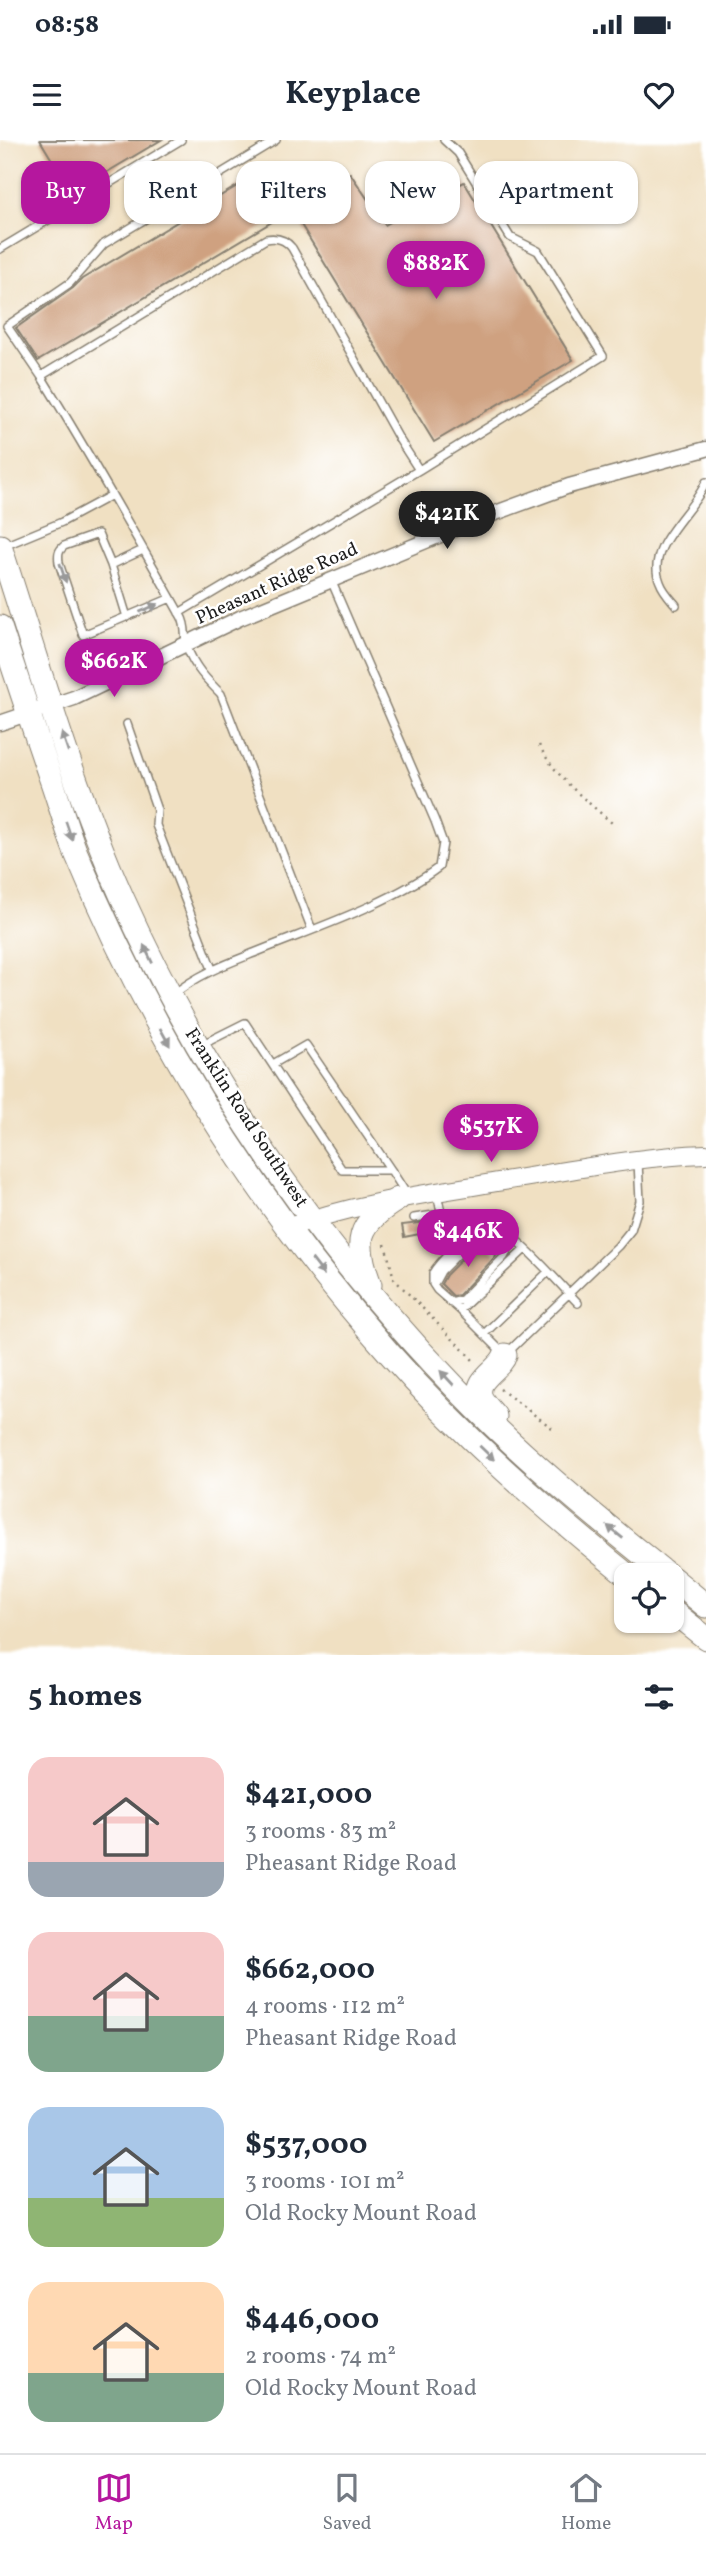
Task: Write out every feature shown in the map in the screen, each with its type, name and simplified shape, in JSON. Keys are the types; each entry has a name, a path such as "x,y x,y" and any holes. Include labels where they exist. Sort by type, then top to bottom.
{"highway":[{"name":"Franklin Road Southwest","path":"0,547 96,833 121,894 170,997 269,1160 374,1298 458,1390 586,1509 653,1563"},
{"name":"Franklin Road Southwest","path":"0,627 75,851 150,1011 211,1116 288,1228 390,1354 448,1416 509,1475 614,1564"},
{"path":"374,1298 362,1264 360,1241 376,1214 403,1198"},
{"path":"509,1356 483,1381 481,1397 530,1459"},
{"path":"684,1588 706,1606"},
{"path":"684,1621 706,1638"}],"street":[{"name":"Pheasant Ridge Road","path":"0,723 74,698 240,618 478,519 569,486 706,449"},
{"path":"288,1228 312,1219 403,1198 638,1161 706,1154"}],"lane":[{"path":"0,248 181,140"},
{"path":"276,140 104,244 70,283 7,326 41,376 184,621 186,646 202,676 221,694 312,930"},
{"path":"179,613 419,470 603,356 538,251 510,237 457,153 444,140"},
{"path":"41,376 266,239 275,238 283,240 292,248 419,470"},
{"path":"676,605 661,585 657,574 658,554 706,481"},
{"path":"0,547 62,523 112,495"},
{"path":"127,617 98,534 64,546 58,556 83,635 127,617 171,598"},
{"path":"111,565 143,550"},
{"path":"170,997 190,981 212,970 312,930 419,882 439,867 443,844 331,580"},
{"path":"127,723 157,810 156,825 212,970"},
{"path":"198,1046 246,1023 342,1170 391,1170"},
{"path":"273,1064 306,1045 391,1170 403,1198"},
{"path":"578,1303 568,1293 548,1272 525,1249 496,1225 482,1223 435,1268 432,1276 435,1287 450,1303 509,1356 568,1293 618,1246 633,1226 641,1195 638,1161"},
{"path":"437,1192 444,1227"},
{"path":"414,1218 441,1214"},
{"path":"435,1287 435,1279 441,1271 479,1232 492,1231 503,1239 508,1250 503,1257 462,1300 450,1303"},
{"path":"460,1310 525,1249"},
{"path":"484,1334 548,1272"}],"path":[{"path":"539,745 548,763 560,776 612,823 615,820"},
{"path":"385,1244 394,1279 479,1367"},
{"path":"498,1387 556,1431"}],"building":[{"path":"40,140 161,140 110,170 110,161 53,161"},
{"path":"351,174 365,195 365,224 460,224 460,184 464,182 474,198 474,224 490,224 573,360 434,442 301,224 351,224"},
{"path":"236,187 236,224 268,224 38,361 16,328 82,279 174,224 222,224 222,195"},
{"path":"428,1222 430,1232 404,1237 402,1225"},
{"path":"481,1240 496,1256 459,1295 453,1296 441,1284 446,1275"}]}
